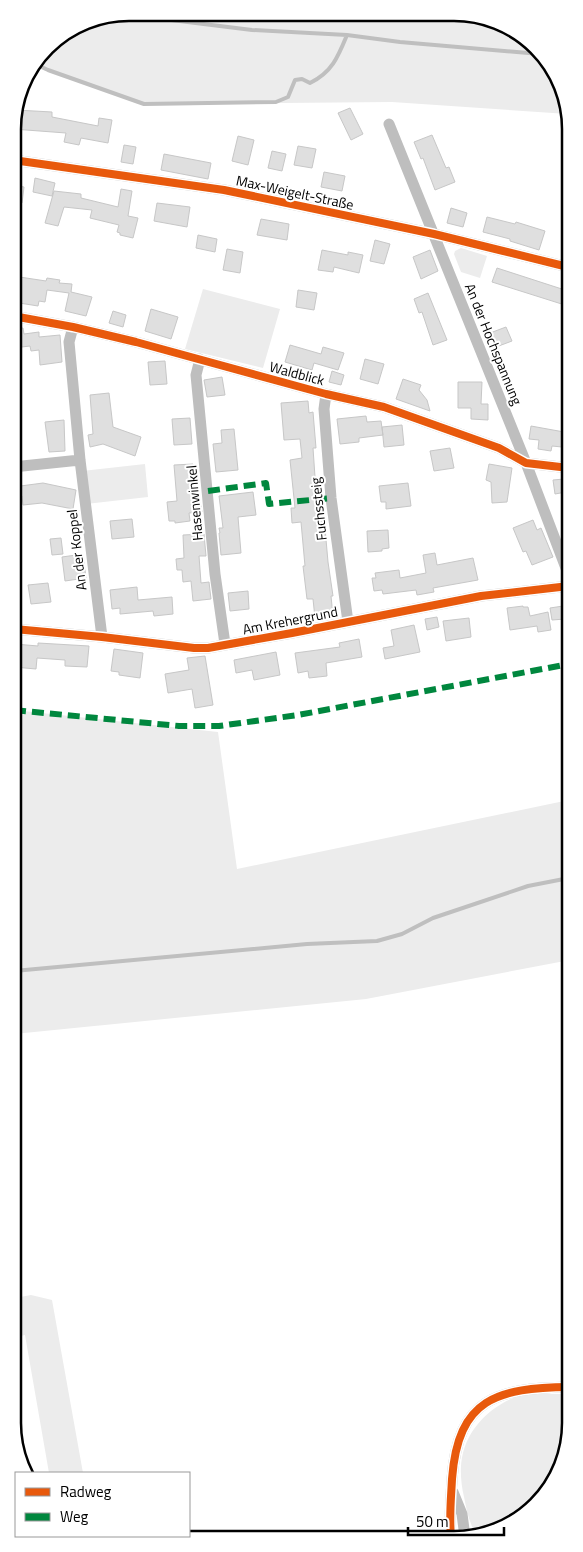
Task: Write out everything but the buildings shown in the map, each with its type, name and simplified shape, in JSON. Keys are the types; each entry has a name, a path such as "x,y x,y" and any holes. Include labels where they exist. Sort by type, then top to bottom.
{"street":[{"name":"An der Hochspannung","path":"389,124 526,463 562,558"},
{"name":"Max-Weigelt-Straße","path":"21,161 224,190 434,234 562,265"},
{"name":"Waldblick","path":"21,317 73,327 200,359 326,394 384,407 499,448 526,463 562,467"},
{"name":"An der Koppel","path":"73,327 69,342 80,460 102,636"},
{"name":"Hasenwinkel","path":"200,359 196,375 215,574 225,644"},
{"name":"Fuchssteig","path":"326,394 324,409 331,498 348,622"},
{"path":"21,466 80,460"},
{"name":"Am Krehergrund","path":"21,630 102,636 194,648 208,648 481,596 562,587"},
{"path":"450,1531 449,1515 457,1442 477,1409 488,1401 519,1390 562,1387"},
{"path":"452,1488 462,1514 464,1530"}],"shaded area":[{"path":"115,22 468,22 495,29 508,36 530,53 544,69 551,82 561,114 392,102 147,104 40,68 69,39 88,29"},
{"path":"461,248 487,256 480,278 461,272 454,254 455,251"},
{"path":"203,289 280,309 263,368 185,349"},
{"path":"145,464 148,497 86,504 82,471"},
{"path":"21,711 218,732 237,869 562,801 562,962 366,999 21,1033"},
{"path":"31,1295 52,1300 83,1472 49,1472 25,1335 21,1336 21,1297"},
{"path":"562,1394 562,1430 554,1464 544,1483 525,1504 495,1523 473,1529 466,1507 461,1472 464,1450 468,1439 481,1420 501,1404 518,1396"}],"waterway":[{"path":"179,21 252,30 347,35 400,42 530,53"},
{"path":"41,67 144,104 276,102 288,97 295,80 302,79 310,83 324,74 337,57 347,35"},
{"path":"21,970 307,944 377,941 402,934 433,918 528,886 562,879"}],"marked path":[{"path":"208,491 266,483 269,504 331,498"},
{"path":"21,711 179,726 219,726 298,715 562,665"}],"cycle path":[{"path":"21,161 224,190 434,234 562,266"},
{"path":"21,317 73,327 136,342 326,394 384,407 499,448 526,463 562,467"},
{"path":"21,630 208,648 481,596 562,587"},
{"path":"451,1531 452,1479 456,1452 463,1431 473,1415 486,1403 502,1395 522,1390 562,1387"}]}
